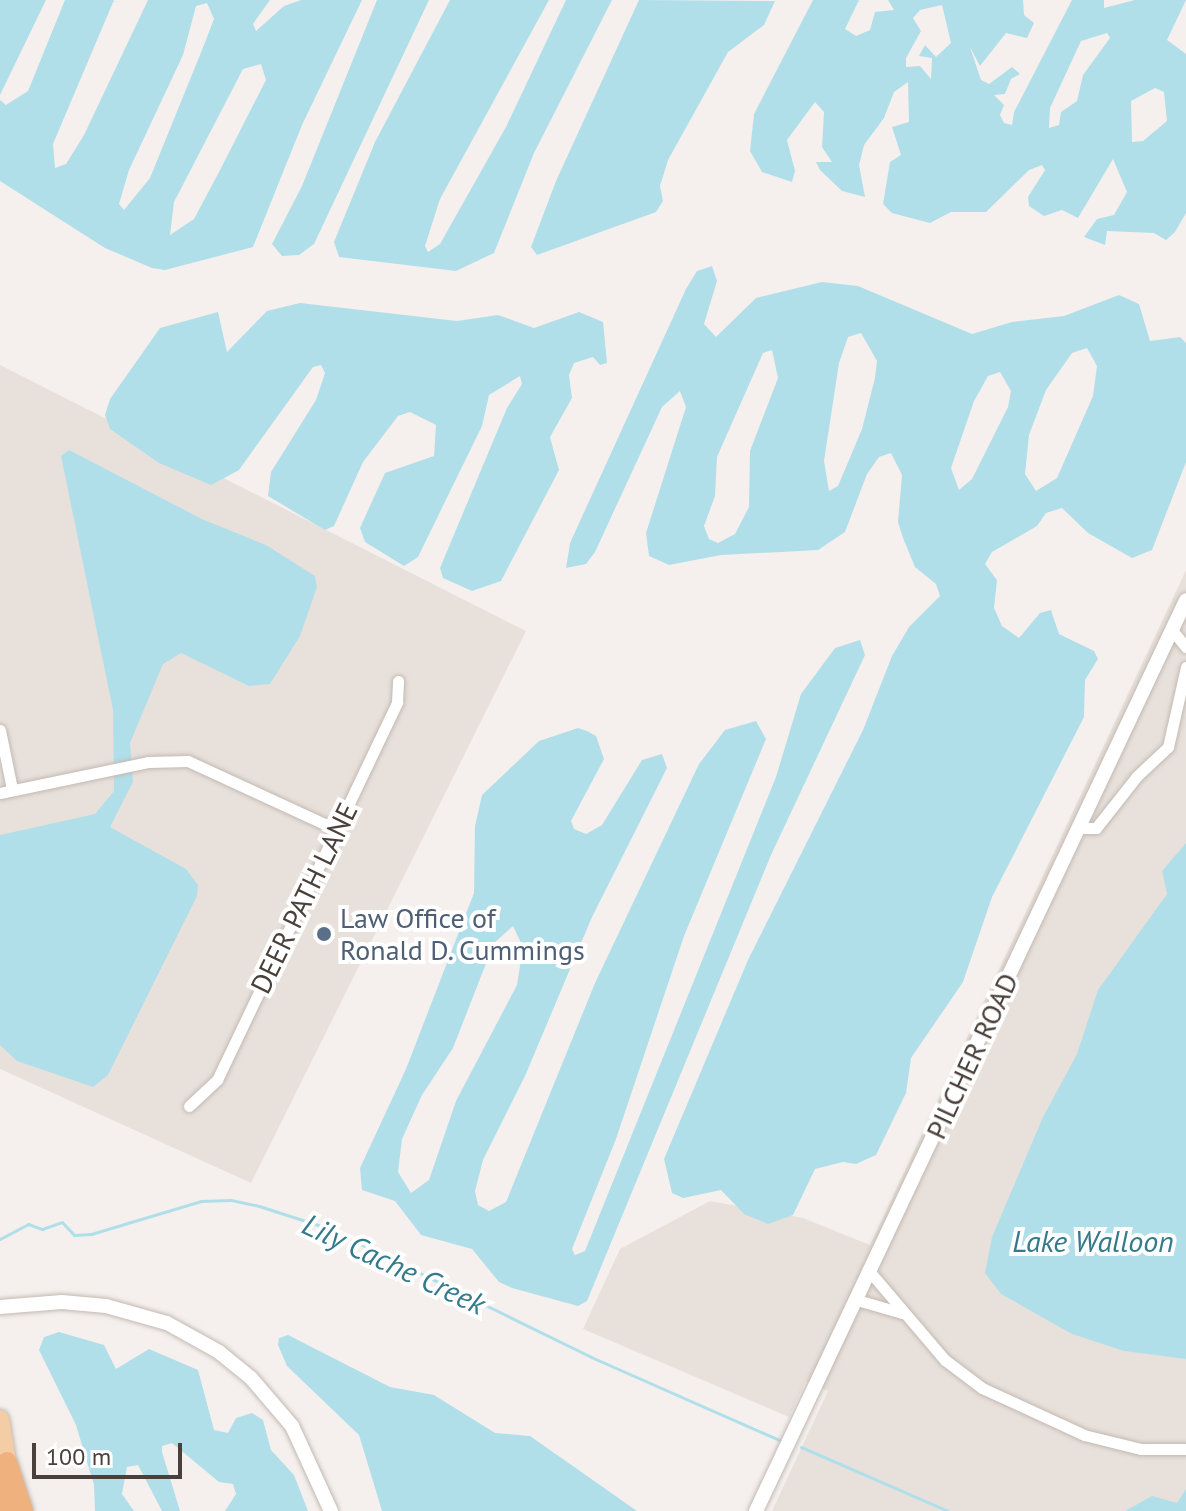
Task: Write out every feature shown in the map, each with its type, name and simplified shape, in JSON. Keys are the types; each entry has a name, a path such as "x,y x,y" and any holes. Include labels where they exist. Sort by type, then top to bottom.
{"highway":[{"path":"7,1462 7,1511"},
{"path":"7,1462 23,1511"}],"main road":[{"path":"0,1419 7,1462"}],"street":[{"name":"PILCHER ROAD","path":"756,1511 1186,600"},
{"path":"1172,630 1186,647"},
{"path":"1079,828 1096,828 1137,776 1168,747 1186,667"},
{"name":"DEER PATH LANE","path":"189,1106 217,1080 397,702 398,681"},
{"path":"0,730 6,791 142,763 173,760 199,764 337,830"},
{"path":"870,1272 945,1360 982,1388 1084,1435 1141,1449 1186,1449"},
{"path":"857,1300 902,1313"},
{"path":"0,1307 62,1302 106,1306 167,1323 219,1352 251,1378 292,1426 331,1511"}],"shaded area":[{"path":"0,365 526,631 251,1183 0,1069"},
{"path":"1186,570 1186,1511 772,1511 828,1391 806,1381 789,1417 583,1329 620,1249 710,1201 803,1218 870,1245"}],"water":[{"path":"0,0 46,0 0,95"},
{"path":"65,0 114,0 53,144 55,168 66,164 84,135 148,0 270,0 253,24 256,31 284,6 301,0 362,0 302,125 253,247 165,270 152,268 105,248 0,181 0,100 6,105 28,91","holes":["207,3 214,19 202,50 150,178 124,210 119,204 129,170 183,55 196,6","261,64 266,80 194,219 170,235 174,202 243,69"]},
{"path":"377,0 429,0 314,244 299,255 282,256 272,244 302,186"},
{"path":"450,0 549,0 440,199 425,246 428,252 440,244 506,127 566,0 612,0 534,153 494,253 456,271 339,257 334,242 375,142"},
{"path":"639,0 775,1 764,25 728,52 668,160 660,186 663,201 656,212 537,255 531,247 556,181"},
{"path":"813,0 859,0 845,29 856,36 870,30 875,12 894,10 888,0 1023,0 1024,15 1034,23 1027,38 1006,33 980,66 970,47 981,80 989,84 1012,67 1020,74 1011,79 1005,94 994,95 1004,105 1000,115 1004,123 1012,125 1014,112 1072,0 1104,0 1104,8 1135,0 1186,0 1167,40 1186,54 1186,213 1175,232 1166,240 1154,233 1107,231 1105,245 1084,237 1097,219 1114,215 1127,192 1113,159 1078,218 1062,210 1044,216 1029,206 1028,197 1045,170 1042,165 1029,170 986,212 951,212 930,223 892,213 883,204 890,162 901,155 892,127 909,122 908,82 894,92 884,118 864,145 859,165 865,197 842,191 820,170 816,162 832,162 822,147 824,112 815,102 787,140 795,171 792,182 762,172 750,151 754,114","holes":["942,5 951,43 936,57 925,45 919,56 932,58 931,79 920,66 906,67 906,58 921,31 913,18 920,10","1107,33 1110,38 1083,75 1077,101 1061,112 1059,125 1049,128 1050,108 1081,41","1155,88 1164,92 1167,121 1143,141 1132,142 1131,101"]},
{"path":"712,266 717,281 704,324 716,337 756,298 822,282 858,286 972,334 1012,322 1064,316 1119,295 1139,304 1150,341 1180,337 1186,343 1186,462 1152,550 1132,558 1088,533 1062,508 1046,513 1037,526 992,552 985,564 997,580 994,608 1002,626 1019,638 1040,613 1051,610 1059,634 1094,651 1098,659 1085,680 1084,717 992,897 963,982 911,1058 906,1093 876,1155 856,1164 843,1162 815,1169 793,1215 768,1224 744,1214 721,1190 683,1198 672,1193 664,1159 748,960 863,730 892,656 909,627 940,596 936,584 915,567 903,538 898,522 902,475 891,453 879,457 867,474 845,532 818,550 721,555 669,565 649,556 646,533 686,407 680,391 662,407 595,552 586,564 566,568 570,543 697,271","holes":["861,333 877,361 875,378 862,429 838,486 829,491 824,461 839,363 848,337","1087,348 1097,366 1093,396 1057,478 1036,491 1025,474 1029,435 1046,390 1072,353","772,350 778,378 750,451 749,507 735,534 718,543 709,539 704,526 715,496 717,457 763,353","1000,372 1011,391 1008,407 972,479 959,490 951,468 974,401 988,376"]},
{"path":"300,303 457,321 498,315 534,328 579,312 603,322 607,363 600,365 593,357 574,363 569,375 572,398 550,437 559,470 501,581 472,591 443,578 440,568 507,408 522,384 520,376 489,395 482,426 418,557 404,566 365,542 360,528 385,473 434,456 436,425 410,412 398,416 363,462 334,526 325,530 268,496 271,472 316,400 325,373 321,365 313,367 239,470 211,485 159,463 110,429 105,415 110,399 160,328 218,312 227,352 267,311"},
{"path":"69,450 202,519 266,545 315,576 317,587 300,636 270,684 249,686 181,653 163,664 130,743 133,782 110,827 186,869 198,885 197,896 108,1075 93,1087 17,1061 0,1045 0,835 95,814 114,791 113,710 61,456"},
{"path":"860,640 865,655 771,855 587,1301 578,1306 499,1282 472,1249 421,1235 395,1201 362,1190 360,1168 406,1069 474,893 475,826 482,795 539,741 578,728 587,731 596,736 604,759 571,821 574,829 586,834 602,825 642,760 662,754 667,768 592,917 525,1076 483,1160 475,1191 478,1205 489,1211 506,1202 595,983 699,764 725,730 756,721 766,739 684,936 616,1139 572,1249 575,1255 585,1251 776,777 801,694 835,648","holes":["513,926 523,947 517,985 456,1101 429,1180 411,1193 398,1172 402,1139 422,1095 453,1048 494,943"]},
{"name":"Lake Walloon","path":"1186,843 1186,1359 1124,1351 1072,1334 1001,1294 985,1273 992,1237 1043,1117 1077,1054 1098,990 1167,894 1162,871"},
{"path":"59,1332 104,1345 116,1369 149,1349 198,1370 214,1430 228,1433 236,1418 252,1413 263,1420 271,1450 294,1475 308,1511 225,1511 236,1494 233,1484 219,1482 172,1443 162,1446 162,1452 180,1511 162,1511 138,1465 127,1467 122,1494 134,1511 95,1511 94,1485 76,1425 39,1350 44,1337"},
{"path":"288,1335 390,1387 434,1395 495,1433 530,1436 637,1511 382,1511 359,1435 287,1366 278,1345 279,1338"},
{"path":"1186,1489 1186,1511 1125,1511 1152,1496 1177,1503"}],"waterway":[{"name":"Lily Cache Creek","path":"0,1239 28,1224 42,1229 62,1222 74,1235 91,1234 201,1201 231,1200 259,1206 330,1229 591,1357 779,1440"},
{"name":"Lily Cache Creek","path":"801,1447 948,1511"}],"place":[{"name":"Law Office of Ronald D. Cummings","path":"324,934"}]}
